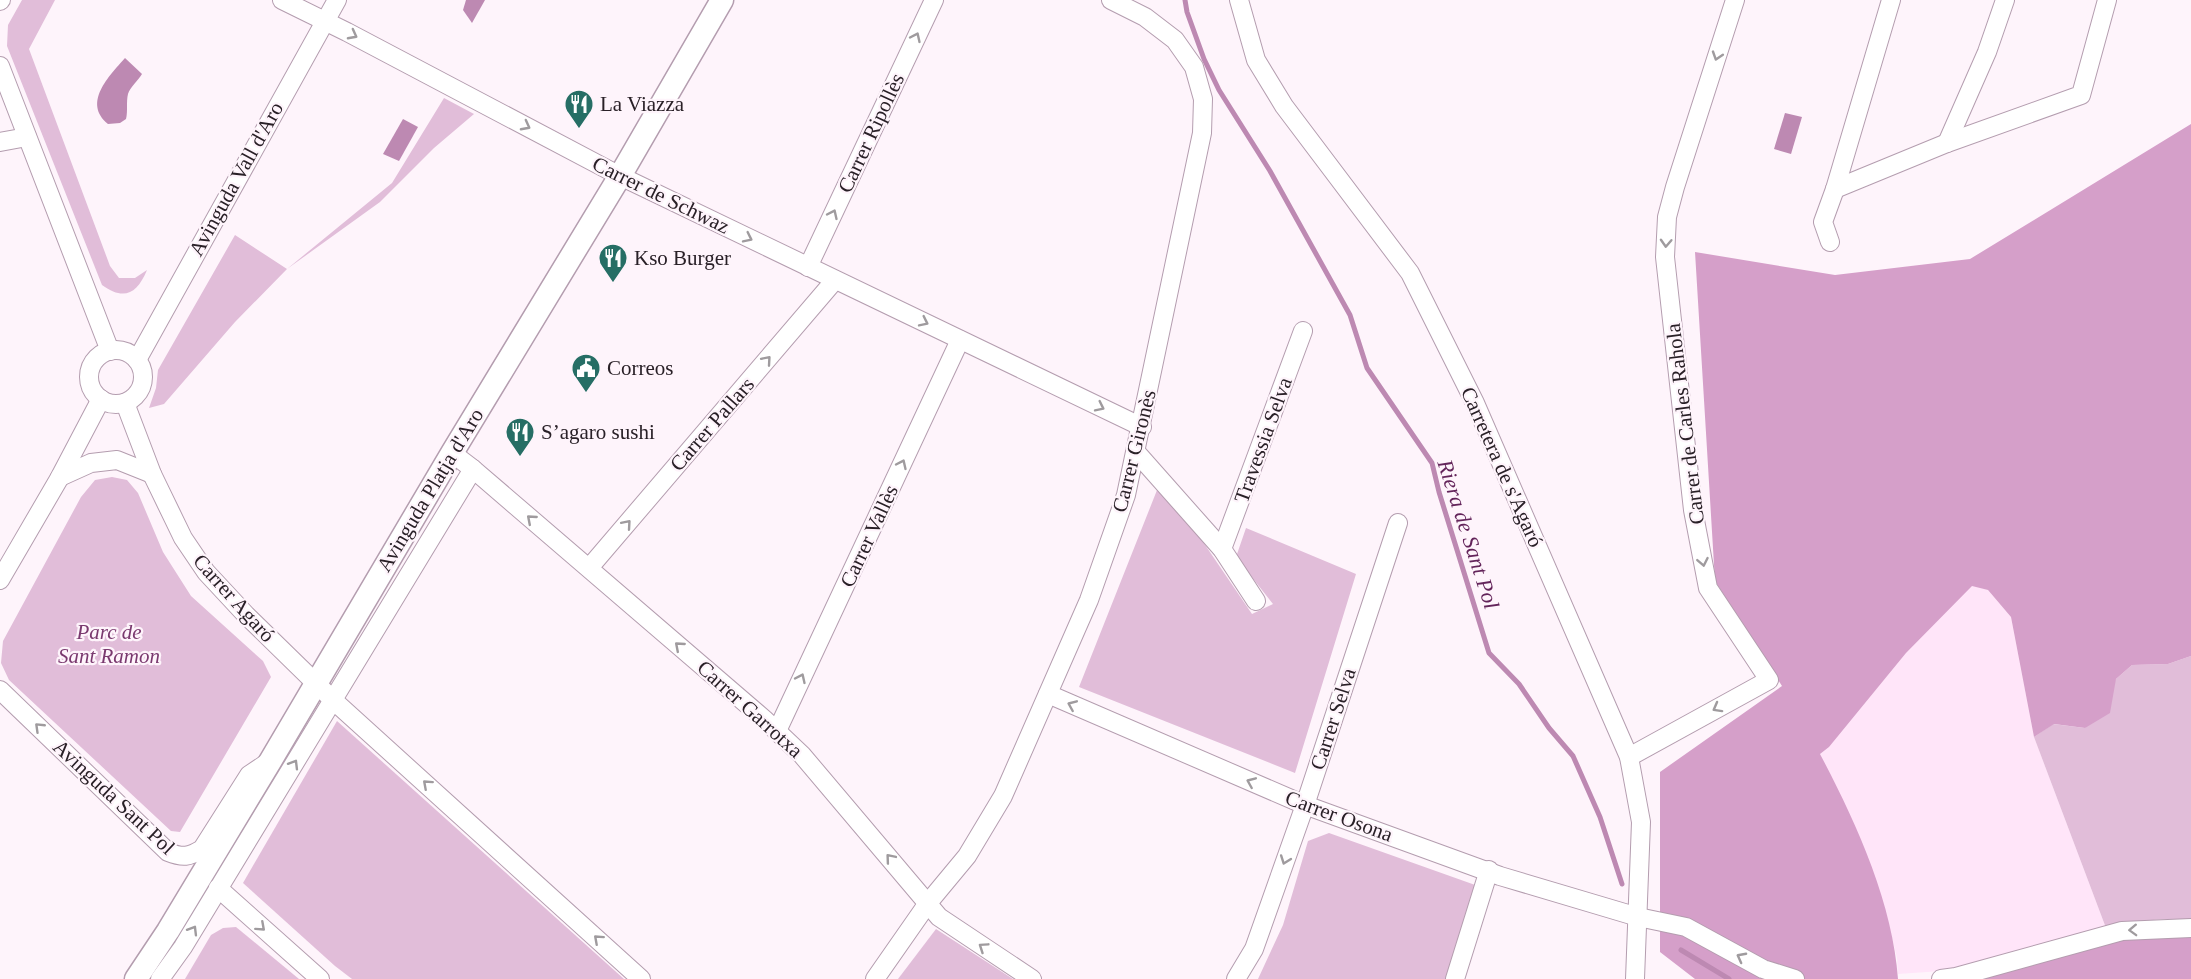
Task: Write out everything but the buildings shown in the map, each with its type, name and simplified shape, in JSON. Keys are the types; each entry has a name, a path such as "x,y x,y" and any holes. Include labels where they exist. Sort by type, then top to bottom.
{"main road":[{"name":"Avinguda Platja d'Aro","path":"136,979 168,931 452,453 620,176 722,0"}],"street":[{"name":"Carrer de Schwaz","path":"282,0 620,176 1142,427"},
{"name":"Avinguda Vall d'Aro","path":"137,360 337,0"},
{"name":"Carrer Ripollès","path":"808,267 934,0"},
{"name":"Carrer Gironès","path":"875,979 928,903 967,856 1003,796 1089,600 1126,495 1202,134 1203,99 1194,67 1175,40 1145,17 1111,0"},
{"name":"Carretera de s'Agaró","path":"1239,0 1256,60 1284,106 1410,273 1475,403 1629,757 1641,822 1635,979"},
{"name":"Carrer de Carles Rahola","path":"1629,757 1769,680 1708,588 1694,510 1665,257 1667,217 1675,186 1735,0"},
{"path":"1830,242 1824,222 1836,189 1891,0"},
{"path":"1947,143 1987,52 2005,0"},
{"path":"1836,189 1947,143 2081,94 2107,0"},
{"path":"0,66 110,351"},
{"path":"0,142 27,137"},
{"name":"Carrer Pallars","path":"589,568 836,280"},
{"name":"Travessia Selva","path":"1222,549 1303,331"},
{"name":"Carrer Vallès","path":"777,731 960,340"},
{"path":"121,351 137,360 142,369 141,387 135,397 125,403 109,403 101,399 91,387 90,371 102,354 121,351"},
{"path":"0,580 60,477 101,399"},
{"name":"Carrer Agaró","path":"125,403 152,474 183,538 206,572 246,615 333,699 641,979"},
{"path":"1136,452 1222,549 1256,601"},
{"name":"Carrer Garrotxa","path":"452,453 777,731 802,755 939,917 1032,979"},
{"path":"60,477 91,463 117,460 152,474"},
{"path":"160,979 183,946 473,469"},
{"name":"Carrer Selva","path":"1236,979 1254,949 1305,805 1398,523"},
{"name":"Avinguda Sant Pol","path":"0,690 168,852 180,857 190,857 202,849 249,775 271,759"},
{"name":"Carrer Osona","path":"1048,694 1305,805 1489,870 1500,876 1638,917 1686,927 1762,969 1795,979"},
{"path":"1455,979 1489,870"},
{"path":"218,888 320,979"},
{"path":"1941,979 1956,977 2122,931 2191,928"}],"shaded area":[{"path":"466,0 485,0 472,23 463,10"},
{"path":"125,58 142,74 128,94 126,119 120,123 108,124 97,107 98,99 106,81"},
{"path":"1785,113 1802,117 1791,154 1774,149"},
{"path":"403,119 418,127 399,161 383,154"},
{"path":"2191,124 2191,656 2168,664 2132,665 2116,679 2110,713 2085,728 2054,724 2034,737 2011,617 1988,590 1972,586 1906,653 1829,747 1820,754 1859,834 1870,863 1889,921 1898,979 1695,979 1660,952 1660,772 1782,686 1715,581 1695,252 1835,275 1970,259"},
{"path":"1972,585 1988,590 2011,617 2034,737 2106,928 1956,970 1898,974 1897,958 1884,906 1820,754 1829,747 1906,653"},
{"path":"2191,937 2191,979 1981,979 2130,938"}],"green space":[{"path":"22,0 55,0 29,49 110,266 119,278 135,278 147,270 139,285 129,292 117,293 102,285 7,46 8,25"},
{"path":"444,98 474,114 434,148 380,202 287,269 392,183"},
{"path":"235,235 287,269 235,322 164,404 149,408 156,388 158,370"},
{"name":"Parc de Sant Ramon","path":"112,477 127,480 138,493 163,552 191,596 263,661 271,677 180,832 171,831 9,680 1,663 3,641 81,497 95,480"},
{"path":"1161,480 1252,614 1273,604 1236,557 1246,528 1356,574 1295,773 1079,687"},
{"path":"2191,656 2191,920 2169,919 2106,928 2034,737 2053,724 2085,728 2116,679 2132,665 2168,664"},
{"path":"337,721 624,979 352,979 335,966 243,883"},
{"path":"1329,833 1478,886 1448,979 1258,979 1283,925 1308,841"},
{"path":"236,927 299,979 185,979 211,935 223,928"},
{"path":"936,929 1013,979 898,979"}],"waterway":[{"name":"Riera de Sant Pol","path":"1185,0 1204,59 1219,90 1270,171 1350,315 1367,368 1432,463 1489,653 1519,684 1549,728 1573,756 1600,817 1622,884"},
{"name":"Riera de Sant Pol","path":"1681,950 1729,979"}],"place":[{"name":"La Viazza","path":"579,130"},
{"name":"Kso Burger","path":"613,284"},
{"name":"Correos","path":"586,394"},
{"name":"S’agaro sushi","path":"520,458"}]}
